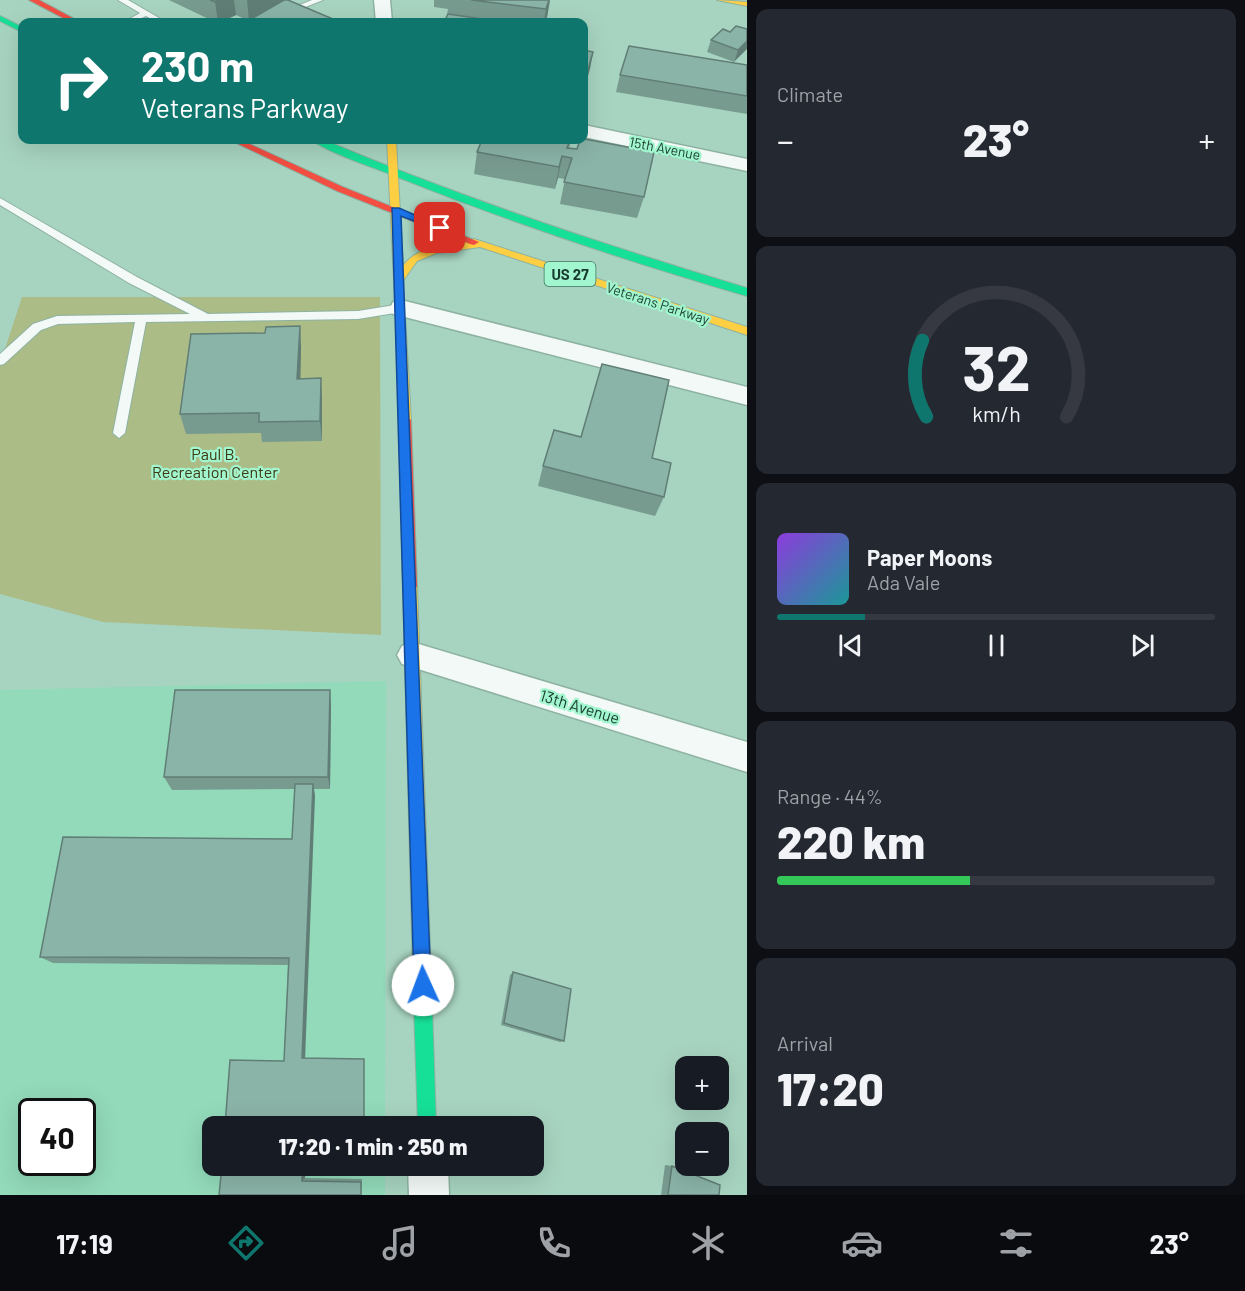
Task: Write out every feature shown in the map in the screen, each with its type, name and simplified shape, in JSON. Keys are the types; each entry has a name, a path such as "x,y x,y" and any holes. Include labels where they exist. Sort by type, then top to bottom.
{"main road":[{"path":"33,0 68,18"},
{"path":"721,0 747,4"},
{"path":"0,18 18,28"},
{"name":"Veterans Parkway","path":"244,144 340,189 481,244 747,331"},
{"name":"US 27","path":"327,144 393,173 596,247 747,292"},
{"path":"391,144 401,308 427,1116"},
{"path":"399,279 413,260 435,250 481,244"}],"street":[{"path":"382,0 384,18"},
{"name":"15th Avenue","path":"588,132 747,165"},
{"path":"401,308 747,396"},
{"name":"13th Avenue","path":"412,655 747,757"},
{"path":"428,1176 429,1195"}],"lane":[{"path":"122,0 155,18"},
{"path":"272,18 319,0"},
{"path":"136,18 146,13"},
{"path":"0,201 133,280 207,318"},
{"path":"0,361 37,327 57,320 358,315 401,308"},
{"path":"118,433 141,319"}],"shaded area":[{"path":"386,681 385,1116 202,1116 202,1176 385,1176 385,1195 0,1195 0,690"}],"green space":[{"name":"Paul B. Recreation Center","path":"22,297 380,297 381,635 103,622 0,594 0,364"}],"building":[{"path":"284,0 288,0 331,18 253,18"},
{"path":"471,0 549,0 546,9"},
{"path":"448,14 476,18 446,18"},
{"path":"736,26 747,29 747,41 738,50 711,40 723,29 730,32"},
{"path":"629,46 747,65 747,96 620,75"},
{"path":"588,51 593,52 588,70"},
{"path":"588,140 654,152 644,197 564,182 572,158 562,156 559,167 477,152 480,144 568,144 567,148 577,149 579,144 588,144"},
{"path":"300,326 297,379 321,378 320,421 259,422 259,413 180,414 191,334 265,333 266,327"},
{"path":"602,364 669,380 652,458 671,463 664,497 543,466 554,430 581,437"},
{"path":"175,690 330,690 328,777 164,777"},
{"path":"295,784 313,784 302,1058 364,1059 364,1116 226,1116 230,1060 284,1061 289,958 40,957 63,837 292,839"},
{"path":"513,972 571,989 564,1041 504,1023"},
{"path":"672,1166 675,1167 675,1176 697,1176 720,1185 719,1195 668,1195"},
{"path":"221,1176 302,1176 302,1181 361,1182 361,1195 219,1195"}],"traffic: fast":[{"path":"0,18 18,28"},
{"path":"327,144 476,203 747,292"},
{"path":"422,976 427,1116"}],"traffic: slow":[{"path":"721,0 747,4"},
{"path":"391,144 405,420"},
{"path":"474,242 747,331"},
{"path":"399,279 413,259 435,250 480,244"},
{"path":"410,586 422,976"}],"traffic: jam":[{"path":"33,0 68,18"},
{"path":"244,144 340,189 474,242"},
{"path":"405,420 410,586"}],"route":[{"path":"423,985 396,211 440,228"}]}
